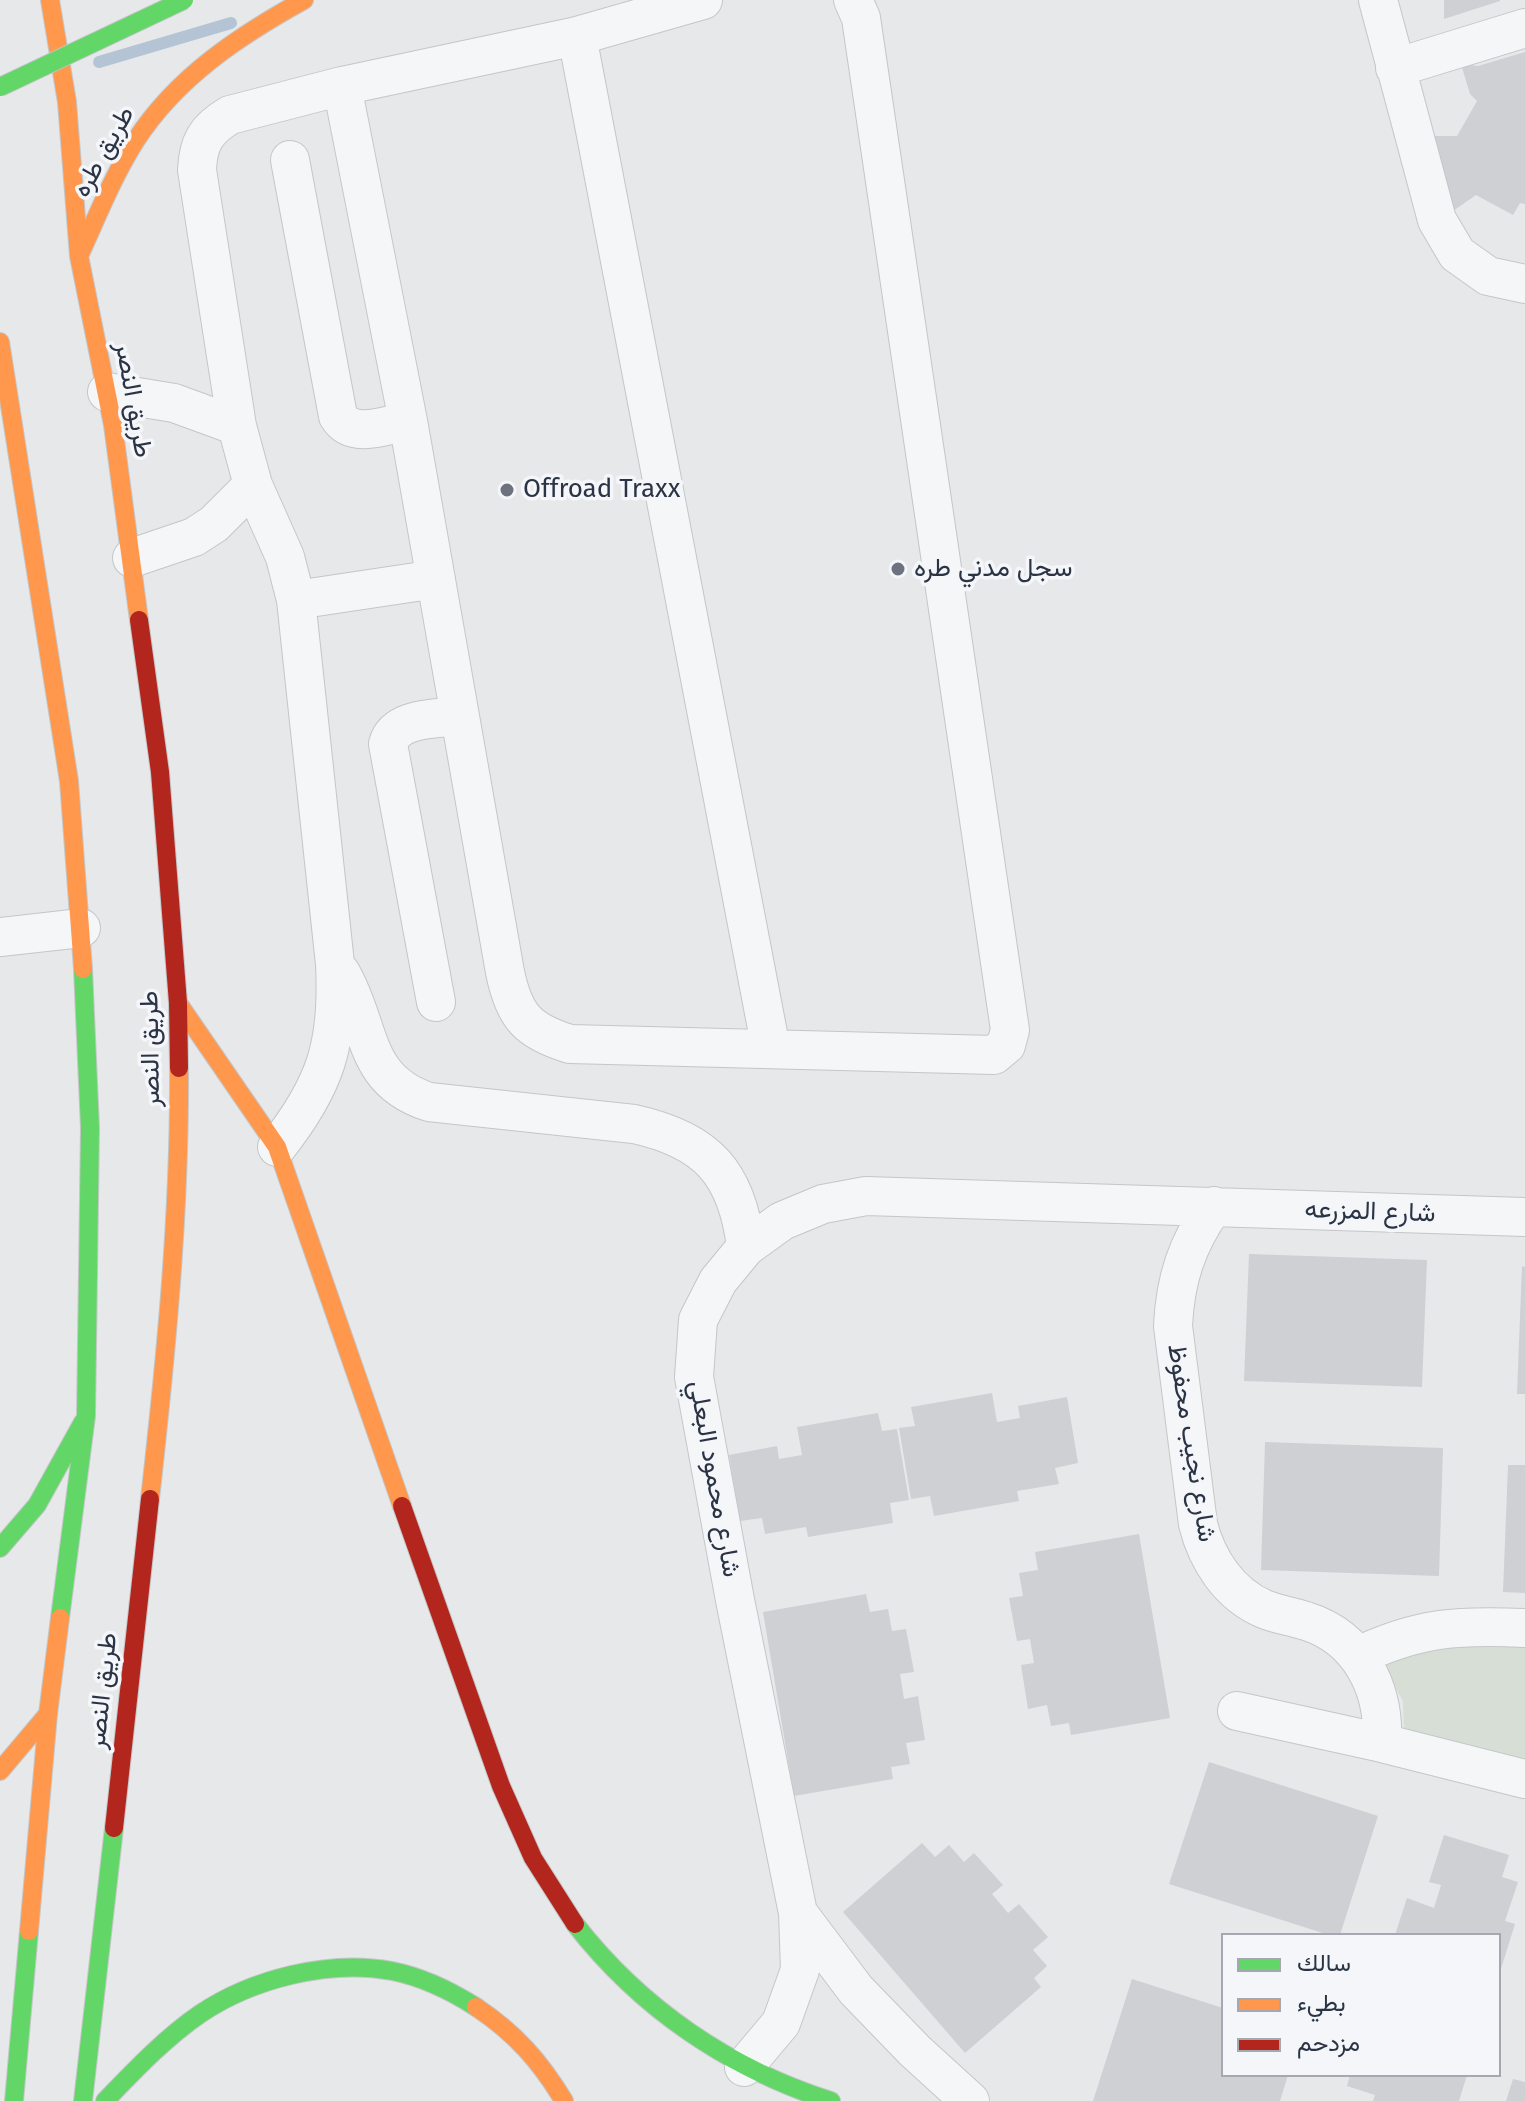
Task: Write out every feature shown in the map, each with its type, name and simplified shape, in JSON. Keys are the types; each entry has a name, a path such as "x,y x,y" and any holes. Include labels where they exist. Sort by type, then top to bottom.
{"main road":[{"name":"طريق النصر","path":"50,0 67,102 79,256 107,392 160,772 178,1003 179,1129 164,1378 83,2101"},
{"path":"0,87 184,0"},
{"name":"طريق طره","path":"79,256 135,141 164,101 203,63 245,33 304,0"},
{"name":"طريق النصر","path":"0,342 5,401 69,781 81,928 90,1128 86,1416 48,1714 14,2101"},
{"path":"178,1003 277,1147 493,1768 523,1842 564,1910 616,1972 677,2024 744,2067 831,2101"},
{"path":"0,1548 16,1533 49,1490 86,1416"},
{"path":"0,1771 48,1714"},
{"path":"105,2101 142,2063 200,2014 260,1983 321,1968 392,1971 449,1990 502,2024 543,2066 564,2101"}],"street":[{"path":"277,1147 301,1116 320,1081 333,1038 337,1004 335,964 296,600 285,557 253,485 237,426 197,170 197,153 203,136 230,115 342,86 577,36 703,0"},
{"path":"342,86 408,421 510,998 524,1020 545,1037 570,1044 994,1055 1006,1045 1010,1030 861,18 853,0"},
{"path":"1378,0 1437,220 1457,254 1488,276 1525,284"},
{"path":"1395,68 1525,28"},
{"path":"577,36 771,1049"},
{"path":"290,160 338,416 347,427 360,430 408,421"},
{"path":"107,392 174,403 237,426"},
{"path":"132,558 194,537 214,524 253,485"},
{"path":"296,600 436,579"},
{"path":"436,1002 388,744 393,732 405,725 459,716"},
{"path":"0,937 81,928"},
{"path":"335,964 355,1001 374,1058 398,1088 429,1102 634,1124 664,1131 691,1144 714,1164 732,1188 742,1217 746,1247"},
{"name":"شارع محمود البعلي","path":"744,2067 781,2023 800,1970 798,1913 694,1377 698,1320 718,1281 746,1247 782,1221 823,1204 866,1196 1214,1206"},
{"name":"شارع المزرعه","path":"1214,1206 1525,1217"},
{"name":"شارع نجيب محفوظ","path":"1214,1206 1195,1236 1181,1268 1173,1326 1203,1543 1223,1578 1241,1595 1263,1609 1307,1621 1326,1630 1358,1656 1379,1695 1383,1719 1382,1743"},
{"path":"1358,1656 1388,1642 1421,1632 1453,1627 1525,1628"},
{"path":"1237,1711 1525,1779"},
{"name":"شارع محمود البعلي","path":"798,1913 856,1990 915,2051 970,2101"}],"shaded area":[{"path":"1455,1641 1525,1644 1525,1763 1404,1734 1403,1701 1382,1665"}],"building":[{"path":"1444,0 1500,0 1500,1 1444,19"},
{"path":"1525,52 1525,204 1520,203 1513,215 1476,195 1450,213 1422,136 1457,136 1477,101 1470,94 1461,64 1478,66"},
{"path":"1249,1254 1427,1260 1422,1387 1244,1381"},
{"path":"1522,1266 1525,1267 1525,1394 1517,1394"},
{"path":"992,1393 997,1422 1020,1418 1018,1406 1067,1397 1078,1463 1055,1468 1059,1484 1017,1491 1019,1501 934,1516 930,1496 911,1499 899,1428 915,1426 911,1407"},
{"path":"878,1413 882,1431 897,1429 909,1500 890,1503 893,1523 808,1537 806,1527 765,1534 762,1518 740,1521 729,1455 777,1446 779,1459 802,1455 797,1427"},
{"path":"1265,1442 1443,1448 1439,1576 1261,1570"},
{"path":"1508,1465 1525,1465 1525,1593 1503,1592"},
{"path":"1139,1534 1170,1718 1071,1735 1069,1723 1051,1726 1047,1705 1028,1709 1021,1665 1034,1663 1030,1639 1017,1641 1009,1598 1023,1596 1019,1573 1038,1570 1035,1552"},
{"path":"866,1594 870,1612 888,1609 892,1631 906,1629 914,1672 900,1674 904,1699 918,1696 925,1740 906,1743 910,1764 891,1767 893,1779 794,1796 763,1612"},
{"path":"1209,1762 1378,1816 1341,1933 1323,1933 1169,1884"},
{"path":"1444,1835 1509,1855 1502,1877 1518,1882 1505,1921 1515,1924 1501,1969 1501,1933 1396,1933 1407,1898 1434,1908 1441,1885 1429,1882"},
{"path":"922,1843 935,1857 949,1845 964,1862 974,1853 1003,1885 992,1894 1008,1913 1019,1904 1048,1937 1033,1950 1047,1966 1034,1978 1041,1987 965,2053 843,1912"},
{"path":"1132,1979 1221,2007 1221,2077 1287,2077 1280,2101 1093,2101"},
{"path":"1349,2077 1466,2077 1459,2101 1373,2101 1375,2095 1347,2086"},
{"path":"1513,2079 1525,2082 1525,2101 1506,2101"}],"waterway":[{"path":"99,62 231,23"}],"traffic: fast":[{"path":"0,87 184,0"},
{"path":"60,1618 86,1416 90,1128 83,969"},
{"path":"0,1548 37,1505 83,1422"},
{"path":"83,2101 114,1828"},
{"path":"575,1924 629,1983 690,2032 758,2072 831,2101"},
{"path":"14,2101 29,1931"},
{"path":"105,2101 162,2044 200,2014 243,1991 292,1975 343,1968 392,1971 436,1985 476,2007"}],"traffic: slow":[{"path":"50,0 67,102 79,256 113,425 139,620"},
{"path":"79,256 128,154 152,117 211,60 256,28 304,0"},
{"path":"0,342 69,781 83,969"},
{"path":"178,1003 277,1147 402,1506"},
{"path":"150,1499 171,1284 179,1068"},
{"path":"29,1931 48,1714 60,1618"},
{"path":"0,1771 48,1714"},
{"path":"476,2007 526,2049 564,2101"}],"traffic: jam":[{"path":"139,620 160,772 178,1003 179,1068"},
{"path":"114,1828 150,1499"},
{"path":"402,1506 501,1786 533,1858 575,1924"}],"place":[{"name":"Offroad Traxx","path":"507,490"},
{"name":"سجل مدني طره","path":"898,569"}]}
